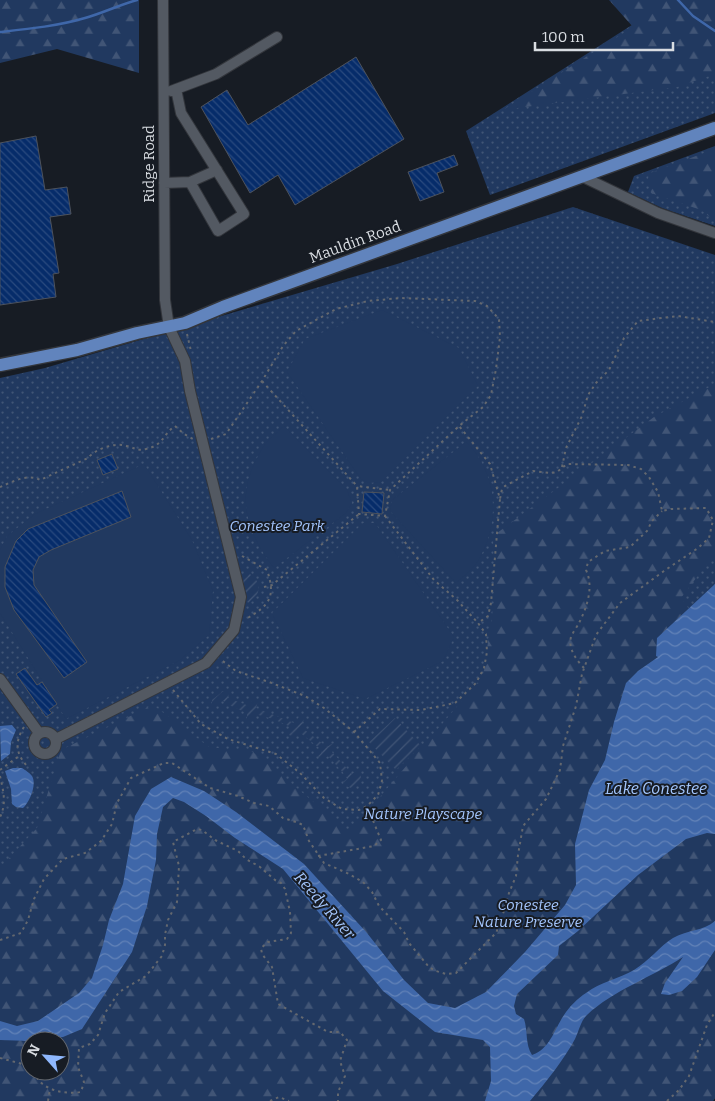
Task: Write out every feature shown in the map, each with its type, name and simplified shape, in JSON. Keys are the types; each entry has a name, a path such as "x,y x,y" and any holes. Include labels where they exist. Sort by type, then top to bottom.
{"main road":[{"name":"Mauldin Road","path":"0,364 77,350 136,333 185,323 223,307 715,128"}],"street":[{"name":"Ridge Road","path":"56,739 206,663 234,630 240,598 190,391 185,361 169,327 165,300 162,0"},
{"path":"163,94 216,74 277,37"},
{"path":"176,89 181,113 244,214 218,231 190,182"},
{"path":"164,183 190,182 217,170"},
{"path":"581,176 658,213 715,233"},
{"path":"0,679 38,733"},
{"path":"44,731 49,732 56,739 56,746 53,751 47,754 41,754 33,744 34,738 38,733 44,731"}],"path":[{"path":"209,432 211,439 226,434 283,346 296,331 336,310 368,301 401,298 475,301 487,306 499,319 500,337 491,396 484,407 459,426 390,490 385,516"},
{"path":"562,468 566,448 582,416 588,395 596,383 609,370 624,338 638,322 678,316 715,322"},
{"path":"185,323 192,352"},
{"path":"262,381 357,486 359,514"},
{"path":"0,487 28,477 40,480 88,458 93,452 119,444 136,450 145,449 159,444 168,431 175,426 197,442 203,442"},
{"path":"459,426 490,464 500,499"},
{"path":"478,623 488,616 491,603 500,499 502,489 505,486 533,471 551,474 567,464 628,465 641,469 649,477 658,492 662,511"},
{"path":"357,486 390,490"},
{"path":"0,940 21,933 44,879 63,859 85,853 101,841 112,824 117,803 132,778 164,763 172,763 210,788 254,803 269,806 283,818 303,825 309,841 324,863 363,882 372,892 379,906 404,932 409,943 429,967 446,974 456,973 496,933 499,927 516,876 523,826 546,799 560,770 563,746 576,706 584,668 596,635 620,603 664,570 698,548 709,538 714,524 706,508 662,511 652,521 647,531 630,547 605,551 588,562 586,570 590,578 588,597 580,622 571,637 572,650 576,660 584,668"},
{"path":"264,587 272,585 359,514 385,516 434,580 457,600 486,634 487,652 484,668 476,683 455,702 421,710 380,709 354,732"},
{"path":"239,553 242,557 267,570 272,585 272,595 260,611 242,621"},
{"path":"168,682 183,704 201,724 228,738 276,754 300,773 324,798 342,809 359,810 367,806 378,795 382,781 380,763 354,732 324,708 305,696 236,671 220,659"},
{"path":"0,770 19,756"},
{"path":"0,776 4,798 4,809 0,817"},
{"path":"318,856 374,846 381,840 367,806"},
{"path":"39,1081 50,1089 68,1093 81,1092 84,1082 78,1067 79,1048 90,1044 98,1036 104,1012 119,992 146,976 162,956 168,920 177,902 179,866 174,842 196,828 238,851 275,880 281,882 286,889 290,912 290,933 287,939 268,942 261,948 262,954 272,967 278,1004 328,1032 340,1032 345,1036 347,1042 340,1061 346,1076 338,1092 338,1101"},
{"path":"667,1101 679,1090 689,1076 707,1025 715,1012"},
{"path":"0,1058 20,1063"},
{"path":"48,1101 50,1089"},
{"path":"270,1101 279,1097 289,1101"}],"green space":[{"path":"0,0 139,0 139,73 57,49 0,63"},
{"path":"609,0 715,0 715,74 677,87 503,110 633,27"},
{"path":"671,0 715,10 715,113 490,195 466,131"},
{"path":"715,146 715,226 662,208 628,192 634,176"},
{"path":"715,149 715,221 701,210 651,193 647,181 650,173"},
{"name":"Conestee Nature Preserve","path":"573,207 715,255 715,1098 713,1101 0,1101 0,378 45,368 397,264"},
{"path":"382,310 459,348 478,386 381,482 369,483 361,479 287,372 305,339"},
{"name":"Conestee Nature Preserve","path":"715,384 715,553 681,598 715,645 715,1098 713,1101 0,1101 0,868 37,828 61,750 153,705 209,747 253,752 350,832 483,676 495,595 493,536 654,417"},
{"name":"Conestee Park","path":"284,426 347,490 352,503 346,513 274,568 251,529 246,502 250,473 257,458 269,440"},
{"path":"466,442 477,454 485,468 493,498 493,514 485,546 478,561 456,583 390,511 392,500"},
{"path":"144,464 192,540 213,591 209,635 180,660 66,719 0,613 0,550 7,536 35,514"},
{"path":"363,523 375,523 454,637 443,661 365,699 303,678 272,613"},
{"path":"248,573 256,580 259,588 256,596 249,603 245,601 243,577"},
{"path":"228,690 228,698 249,706 254,699 258,701 256,708 294,723 299,717 304,719 301,727 327,747 333,743 337,746 332,752 352,774 359,771 361,777 359,784 351,788 344,785 343,782 348,778 328,756 321,760 318,756 323,751 298,731 294,737 289,735 291,727 255,714 252,720 247,720 247,713 220,699 215,705 212,704 212,700"},
{"path":"395,718 421,746 396,770 369,742"}],"water":[{"name":"Lake Conestee","path":"715,584 715,834 707,833 686,839 638,875 578,931 559,946 558,955 517,994 514,1006 516,1014 524,1019 528,1046 532,1055 547,1044 566,1012 580,997 597,986 634,970 673,938 706,927 715,921 715,950 697,977 682,991 669,995 661,994 665,983 683,957 608,998 597,1006 585,1017 565,1055 530,1101 485,1101 491,1081 490,1047 483,1040 435,1032 383,991 283,869 235,838 206,816 184,802 173,798 163,807 157,834 156,860 147,906 132,952 82,1029 70,1034 70,1031 20,1031 20,1041 0,1040 0,1021 17,1026 38,1021 79,993 92,978 109,920 123,884 135,816 151,789 171,777 204,791 236,812 304,864 367,933 404,980 428,1003 455,1008 486,992 525,952 565,905 576,885 575,844 589,790 605,760 626,683 638,671 658,657 656,656 657,638"},
{"path":"12,725 16,730 11,742 10,754 1,761 0,726"},
{"path":"13,768 22,768 33,779 32,793 23,808 12,804 11,789 5,771"}],"building":[{"path":"356,57 404,139 295,205 278,175 250,193 201,107 227,90 248,125"},
{"path":"36,136 45,190 67,187 71,214 50,217 59,273 53,274 56,297 0,305 0,143"},
{"path":"454,155 458,165 437,173 444,192 420,201 408,172"},
{"path":"112,454 118,469 103,475 97,460"},
{"path":"122,491 131,517 51,550 39,557 33,570 34,585 87,662 64,678 14,610 5,587 5,567 16,541 28,529"},
{"path":"364,492 384,493 382,514 362,512"},
{"path":"25,668 37,685 42,682 57,704 49,710 52,713 46,717 16,674"}],"waterway":[{"path":"0,32 75,21 137,0"},
{"path":"678,0 693,16 715,31"}],"park label":[{"name":"Nature Playscape","path":"423,814"}],"water label":[{"name":"Reedy River","path":"325,905"}]}
